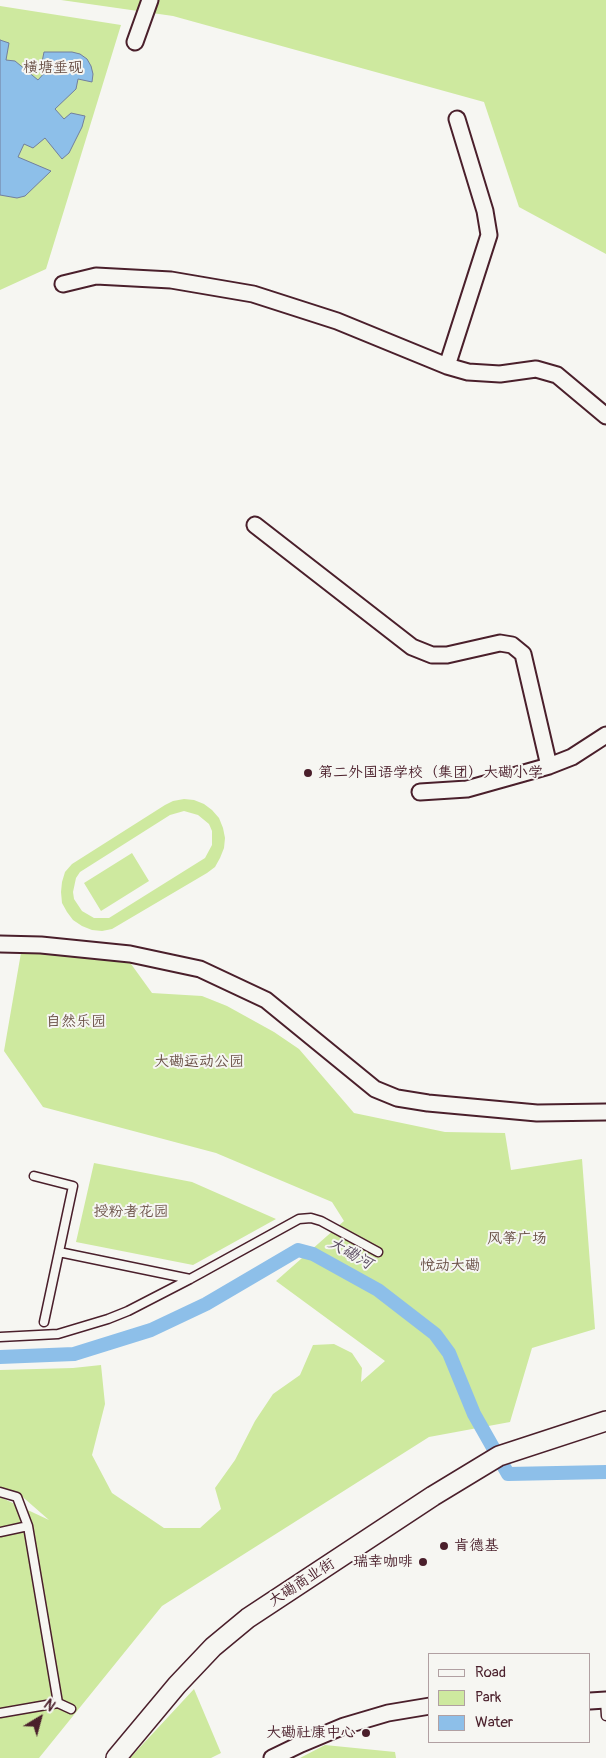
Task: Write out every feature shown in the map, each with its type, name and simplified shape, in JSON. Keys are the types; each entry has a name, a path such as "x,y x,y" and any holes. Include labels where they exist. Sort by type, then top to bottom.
{"street":[{"path":"135,42 150,0"},
{"path":"447,366 489,235 485,212 457,119"},
{"path":"62,284 96,276 171,280 253,294 337,321 447,366 468,372 500,374 536,369 557,375 606,416"},
{"path":"255,525 412,647 432,655 447,655 500,643 512,645 523,654 549,766"},
{"path":"420,792 467,789 549,766 572,757 606,735"},
{"path":"0,944 41,945 130,954 200,969 266,1000 375,1089 397,1098 428,1103 537,1113 606,1112"},
{"name":"大磡商业街","path":"116,1758 212,1648 248,1618 434,1496 499,1456 606,1421"},
{"path":"272,1758 344,1726 388,1713 428,1706"}],"lane":[{"path":"34,1176 73,1186 44,1322"},
{"path":"0,1337 58,1334 128,1311 190,1280 299,1218 321,1221 378,1252"},
{"path":"59,1252 190,1280"},
{"path":"0,1492 17,1497 28,1526 58,1703"},
{"path":"0,1532 28,1526"},
{"path":"0,1713 58,1703 71,1709"}],"green space":[{"path":"61,0 606,0 606,254 519,207 484,102 173,16"},
{"name":"横塘垂砚","path":"0,6 121,25 46,269 0,290"},
{"path":"194,800 204,804 219,818 225,838 224,848 215,867 112,929 92,930 73,920 62,903 61,892 65,872 72,864 173,801","holes":["184,811 198,815 209,824 212,831 212,845 205,858 109,918 94,918 82,911 74,899 73,892 76,878 80,872 170,815"]},
{"path":"132,853 149,881 101,911 84,883"},
{"name":"悦动大磡","path":"22,947 126,957 152,993 202,996 227,1006 274,1032 299,1049 354,1113 445,1132 505,1133 511,1170 582,1159 595,1329 532,1348 510,1422 429,1437 162,1606 39,1758 0,1758 0,1497 49,1520 17,1492 0,1487 0,1370 73,1368 101,1365 105,1404 92,1455 112,1493 164,1528 200,1528 221,1509 215,1488 235,1460 255,1421 273,1394 300,1375 313,1345 334,1344 352,1353 362,1368 361,1382 385,1361 276,1281 344,1221 332,1202 216,1153 43,1107 4,1051"},
{"name":"授粉者花园","path":"94,1163 192,1182 276,1219 193,1265 76,1242"},
{"path":"194,1689 221,1753 211,1758 130,1758"},
{"path":"325,1745 395,1752 396,1758 300,1758"}],"water":[{"path":"0,40 9,43 6,60 15,61 38,80 46,71 41,67 44,52 72,52 80,54 87,59 93,74 92,82 78,79 76,89 55,109 64,119 71,113 85,116 82,127 69,153 62,159 45,138 33,148 24,144 18,157 51,171 25,196 17,198 0,195"}],"waterway":[{"name":"大磡河","path":"0,1357 74,1354 151,1330 206,1304 298,1250 313,1254 378,1290 435,1334 449,1353 474,1414 508,1474 606,1472"}],"place":[{"name":"第二外国语学校（集团）大磡小学","path":"308,773"},
{"name":"肯德基","path":"444,1546"},
{"name":"瑞幸咖啡","path":"423,1562"},
{"name":"大磡社康中心","path":"366,1733"}],"park label":[{"name":"自然乐园","path":"76,1022"},
{"name":"大磡运动公园","path":"199,1062"},
{"name":"风筝广场","path":"517,1239"}]}
